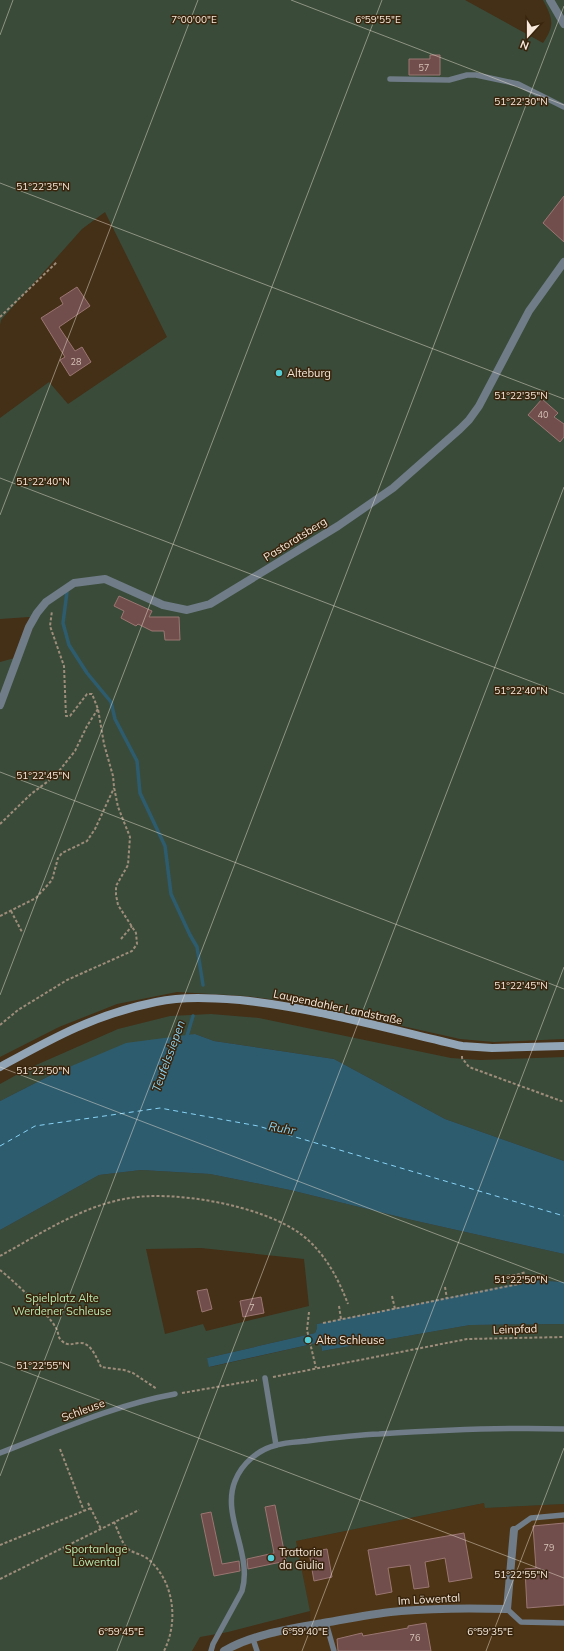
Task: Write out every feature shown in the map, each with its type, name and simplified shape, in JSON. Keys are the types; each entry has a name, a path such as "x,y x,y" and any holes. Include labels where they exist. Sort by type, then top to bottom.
{"main road":[{"name":"Laupendahler Landstraße","path":"0,1067 64,1032 111,1013 157,1001 190,998 212,998 283,1006 462,1046 492,1048 564,1046"}],"street":[{"path":"550,0 564,24"},
{"name":"Pastoratsberg","path":"0,705 29,627 37,613 46,602 74,583 105,579 164,606 186,610 210,604 338,526 392,488 460,430 474,414 529,311 564,262"},
{"path":"507,1609 514,1530"},
{"name":"Im Löwental","path":"224,1651 234,1645 291,1629 399,1611 464,1608 507,1609"}],"lane":[{"path":"390,79 449,80 468,75 476,75 518,84 564,107"},
{"path":"265,1378 276,1445"},
{"name":"Schleuse","path":"0,1452 108,1412 172,1395"},
{"path":"211,1651 213,1644 242,1590 244,1582 244,1570 231,1506 231,1493 240,1470 256,1454 276,1445 346,1436 458,1429 564,1429"},
{"path":"514,1530 530,1518 564,1515"},
{"path":"507,1609 521,1622 564,1623"},
{"path":"326,1623 334,1651"},
{"path":"254,1639 257,1651"}],"path":[{"path":"0,318 57,262"},
{"path":"0,1025 18,1010 67,980 132,951 137,944 136,933 118,905 116,895 116,886 128,864 130,837 118,807 113,776 104,744 98,709 92,694 87,694 70,716 66,716 64,666 50,626 53,608"},
{"path":"0,824 31,794 55,776 74,751 98,709"},
{"path":"0,916 36,898 52,880 58,858 62,853 87,841 95,829 114,787"},
{"path":"11,911 22,932"},
{"path":"121,939 132,926"},
{"path":"462,1046 462,1058 469,1067 564,1102"},
{"path":"0,1256 74,1217 104,1204 124,1199 150,1196 195,1199 248,1210 271,1218 301,1234 323,1256 332,1270 348,1304"},
{"path":"0,1270 42,1310 57,1328 58,1335 61,1340 72,1345 81,1342 87,1344 94,1353 101,1367 133,1372 172,1395"},
{"path":"502,1276 516,1275 526,1272"},
{"path":"323,1323 524,1283"},
{"path":"445,1287 447,1299"},
{"path":"392,1296 395,1309"},
{"path":"339,1306 341,1319"},
{"path":"309,1312 307,1330 316,1368"},
{"name":"Leinpfad","path":"172,1395 467,1339 564,1337"},
{"path":"60,1449 84,1511"},
{"path":"88,1503 101,1529"},
{"path":"0,1545 91,1508"},
{"path":"0,1579 139,1510"},
{"path":"114,1522 126,1547 147,1558 161,1574 170,1594 173,1614 172,1632 164,1651"}],"shaded area":[{"path":"485,1503 485,1508 564,1504 564,1651 227,1651 235,1646 291,1631 311,1629 310,1611 296,1541"}],"green space":[{"path":"0,0 465,0 543,43 551,26 551,17 543,0 564,0 564,1039 494,1042 460,1039 300,1003 246,996 177,992 117,1004 59,1027 0,1057 0,662 22,656 36,620 29,617 0,619 0,418 49,382 68,404 167,337 105,212 82,229 1,320 0,325"},
{"path":"211,1014 259,1018 451,1058 480,1060 564,1057 564,1161 445,1119 334,1059 214,1041 195,1034 55,1073 0,1101 0,1084 27,1069 118,1029 170,1016"},
{"path":"141,1170 210,1174 290,1190 412,1220 564,1254 564,1282 534,1280 317,1324 315,1333 207,1358 210,1367 317,1343 321,1345 322,1351 470,1325 564,1324 564,1504 485,1508 484,1503 296,1541 310,1611 228,1632 200,1637 192,1651 0,1651 0,1230 99,1175","holes":["201,1248 304,1259 309,1306 206,1331 203,1324 165,1334 146,1249"]}],"water":[{"name":"Ruhr","path":"195,1034 214,1041 334,1059 445,1119 564,1161 564,1254 412,1220 290,1190 210,1174 141,1170 99,1175 0,1230 0,1101 55,1073 126,1043"},
{"path":"534,1280 564,1282 564,1324 470,1325 322,1351 321,1345 317,1343 209,1367 207,1358 315,1333 317,1324"}],"building":[{"path":"430,55 440,55 440,75 409,75 409,59 430,59"},
{"path":"564,196 564,242 543,223"},
{"path":"77,287 90,306 59,327 75,351 82,347 91,362 70,376 60,360 65,357 41,318 63,304 60,298"},
{"path":"542,399 558,413 554,417 564,424 564,437 560,442 528,415"},
{"path":"119,596 152,611 149,617 179,617 180,640 165,640 164,631 152,631 138,624 136,626 121,618 124,611 114,606"},
{"path":"207,1289 212,1309 202,1312 197,1291"},
{"path":"261,1297 264,1313 243,1317 240,1301"},
{"path":"275,1505 286,1561 248,1569 247,1559 274,1553 265,1507"},
{"path":"211,1512 222,1564 239,1561 240,1571 214,1576 201,1514"},
{"path":"564,1523 564,1605 527,1608 525,1569 536,1568 533,1526"},
{"path":"464,1533 472,1578 449,1582 445,1558 425,1562 429,1587 414,1589 410,1565 388,1568 392,1592 376,1595 368,1550"},
{"path":"327,1549 332,1577 314,1581 309,1552"},
{"path":"426,1623 431,1651 338,1651 337,1639 362,1633 363,1636 408,1628 408,1626"}],"waterway":[{"name":"Teufelssiepen","path":"67,592 63,623 69,645 87,673 111,702 115,719 137,761 140,793 165,846 171,894 197,947 203,985"},
{"name":"Teufelssiepen","path":"186,1039 193,1016"}],"ferry route":[{"path":"0,1146 35,1126 160,1108 258,1126 564,1216"}],"place":[{"name":"Alteburg","path":"279,373"},
{"name":"Alte Schleuse","path":"308,1340"},
{"name":"Trattoria da Giulia","path":"271,1558"}],"park label":[{"name":"Spielplatz Alte Werdener Schleuse","path":"62,1304"},
{"name":"Sportanlage Löwental","path":"96,1555"}]}
